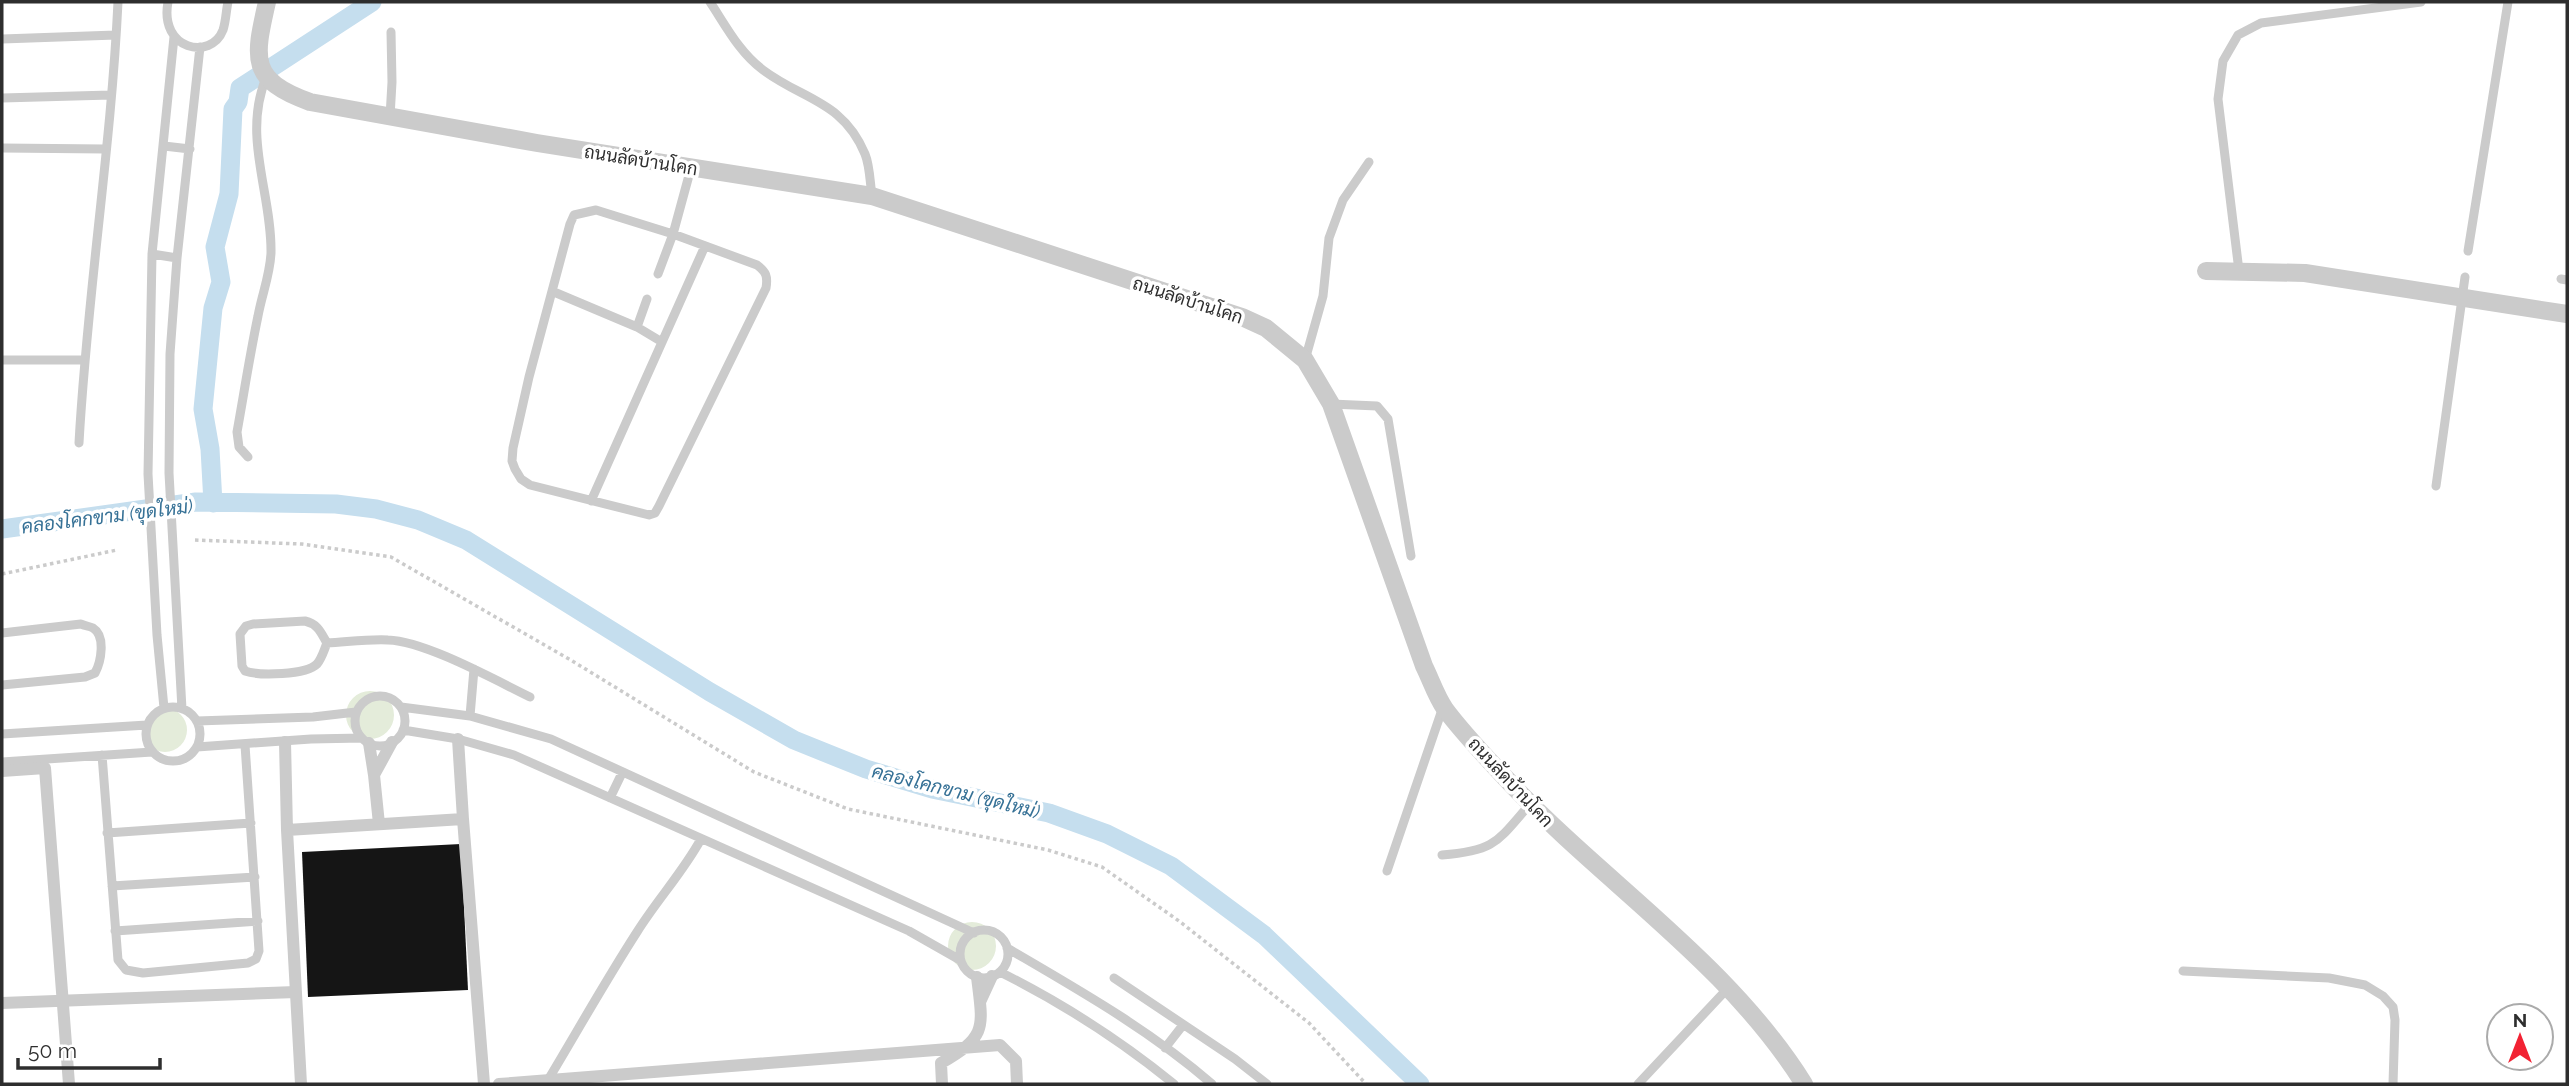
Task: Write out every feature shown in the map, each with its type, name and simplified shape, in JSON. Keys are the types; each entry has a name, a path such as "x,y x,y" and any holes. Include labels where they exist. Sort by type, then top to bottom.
{"street":[{"path":"266,78 260,62 259,46 267,2"},
{"name":"ถนนลัดบ้านโคก","path":"266,78 284,93 310,102 691,168 872,196 1242,317 1266,328 1305,359 1331,404 1424,666 1443,706 1469,739 1549,824 1729,987 1765,1027 1804,1084"},
{"path":"2206,271 2305,273 2567,314"},
{"path":"458,739 484,1084"},
{"path":"365,741 374,775 379,824"},
{"path":"285,742 287,830 301,1084"},
{"path":"374,775 392,742"},
{"path":"2,771 45,768 69,1084"},
{"path":"287,830 463,819"},
{"path":"980,1003 996,974"},
{"path":"977,977 982,1024 1016,1061 1017,1084"},
{"path":"2,1003 296,992"},
{"path":"942,1084 941,1063 968,1048 982,1024"},
{"path":"499,1084 1000,1045"}],"lane":[{"path":"79,443 84,359 118,2"},
{"path":"168,2 167,26 174,37 180,43 200,47 216,39 222,31 228,2"},
{"path":"710,2 740,49 764,71 833,109 853,132 866,156 872,196"},
{"path":"2239,271 2217,99 2223,61 2238,35 2261,23 2421,2"},
{"path":"2468,251 2508,2"},
{"path":"390,117 391,32"},
{"path":"2,39 116,35"},
{"path":"164,708 148,474 152,254 174,37"},
{"path":"182,709 169,473 170,354 177,257 200,47"},
{"path":"248,457 239,447 237,432 258,314 269,276 271,251 256,138 259,96 266,78"},
{"path":"2,98 111,95"},
{"path":"164,146 190,149"},
{"path":"2,148 105,149"},
{"path":"1305,359 1323,296 1329,238 1343,200 1369,162"},
{"path":"658,274 673,234 691,168"},
{"path":"596,210 673,234 757,265 765,271 768,278 766,288 656,513 640,514 530,485 522,479 512,461 529,377 574,215 596,210"},
{"path":"591,501 705,246"},
{"path":"152,254 177,257"},
{"path":"2436,486 2465,277"},
{"path":"554,292 637,327 662,342"},
{"path":"637,327 648,299"},
{"path":"2,360 84,359"},
{"path":"1331,404 1377,406 1388,419 1411,556"},
{"path":"313,623 327,643 320,660 307,670 254,675 244,671 242,666 240,634 246,626 253,624 313,623"},
{"path":"2,633 81,624 93,628 99,635 101,657 95,673 85,677 2,685"},
{"path":"327,643 390,640 420,648 474,669 530,697"},
{"path":"470,716 474,669"},
{"path":"197,747 285,742 365,741 377,745 392,742 405,723 401,707 393,699 372,697 362,703 356,712 355,726 365,741"},
{"path":"1387,871 1443,706"},
{"path":"401,707 470,716 551,739 974,933"},
{"path":"164,708 182,709 197,721 200,730 197,747 187,758 172,762 152,752 145,734 147,725 154,715 164,708"},
{"path":"197,721 313,717 356,712"},
{"path":"2,734 147,725"},
{"path":"402,730 458,739 514,755 909,931 960,960"},
{"path":"102,755 118,960 126,970 143,973 256,959 259,951 258,921 245,745"},
{"path":"2,762 152,752"},
{"path":"610,798 622,773"},
{"path":"1443,855 1470,853 1490,846 1530,804"},
{"path":"107,833 251,823"},
{"path":"548,1080 635,934 688,862 701,839"},
{"path":"112,886 255,877"},
{"path":"116,931 258,921"},
{"path":"1174,1084 1119,1041 1074,1012 996,974 977,977 964,968 960,960 962,944 974,933 982,930 997,935 1007,948 1080,990 1212,1084"},
{"path":"996,974 1007,957 1007,948"},
{"path":"2183,971 2329,978 2365,985 2383,996 2393,1007 2393,1084"},
{"path":"1114,978 1235,1059 1267,1084"},
{"path":"1638,1084 1729,987"},
{"path":"1165,1048 1183,1026"}],"path":[{"path":"195,540 302,544 391,557 569,659 754,772 848,808 1048,850 1102,867 1179,921 1309,1023 1366,1084"},
{"path":"2,575 117,550"}],"green space":[{"path":"370,691 387,698 394,715 387,732 370,739 353,732 346,715 353,698"},
{"path":"165,708 174,709 181,714 186,721 186,739 181,746 174,751 165,752 156,751 149,746 144,739 143,730 144,721 149,714 156,709"},
{"path":"972,922 989,929 996,946 989,963 972,970 955,963 948,946 955,929"}],"building":[{"path":"461,844 468,990 308,997 302,852"}],"waterway":[{"name":"คลองโคกขาม (ขุดใหม่)","path":"213,503 210,449 203,409 213,308 221,282 215,247 229,194 233,109 238,102 240,88 372,2"},
{"name":"คลองโคกขาม (ขุดใหม่)","path":"2,529 196,502 336,504 376,509 418,520 466,540 710,692 794,740 866,769 932,789 1049,813 1107,834 1171,866 1264,935 1420,1084"}]}
